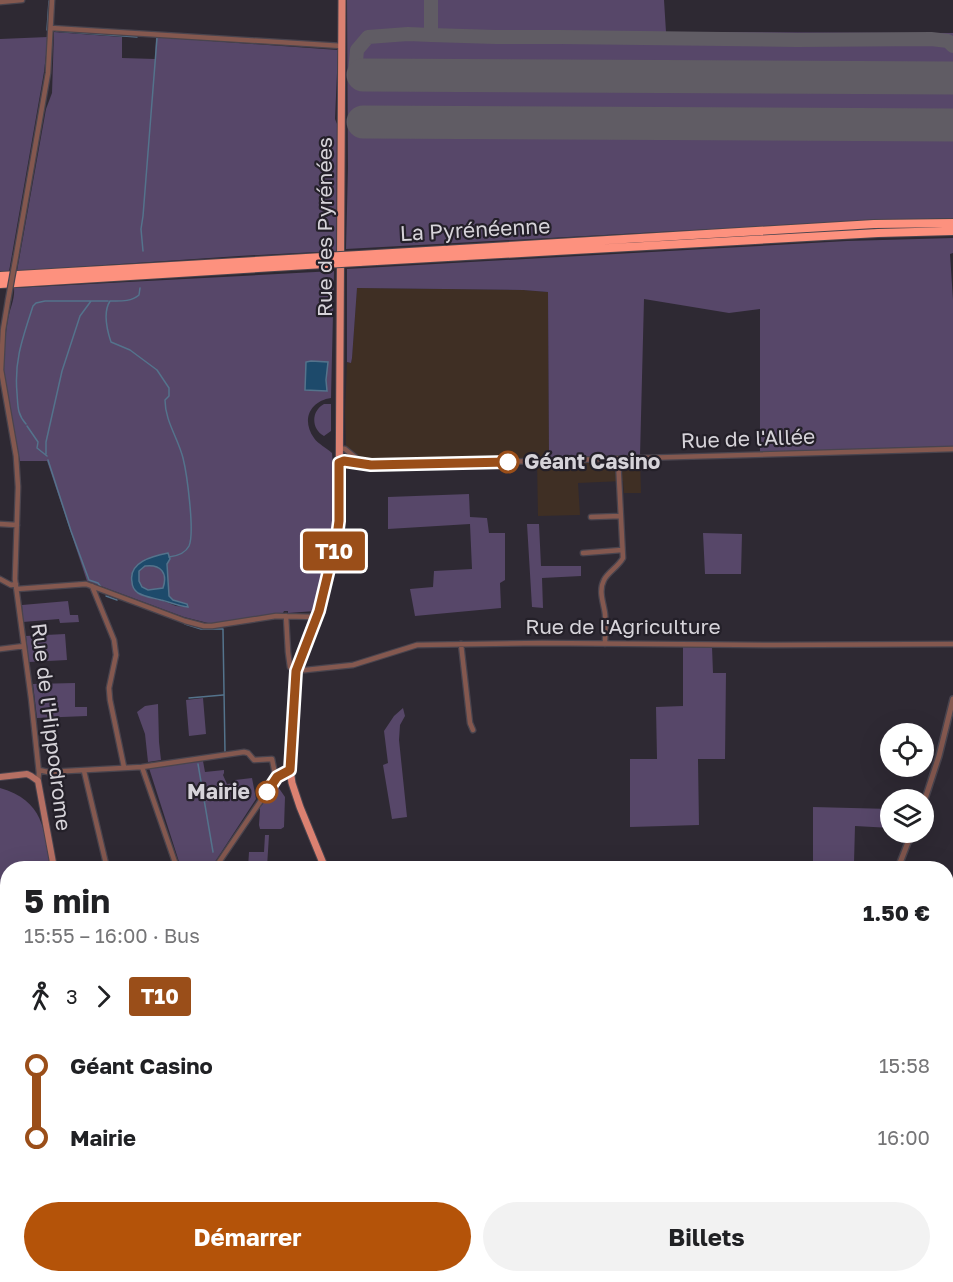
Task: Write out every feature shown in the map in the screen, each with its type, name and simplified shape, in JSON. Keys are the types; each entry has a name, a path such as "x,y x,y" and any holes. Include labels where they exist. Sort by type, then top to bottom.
{"highway":[{"name":"La Pyrénéenne","path":"359,259 862,225 953,223"},
{"name":"La Pyrénéenne","path":"0,276 866,233 953,231"},
{"name":"La Pyrénéenne","path":"0,284 323,261"}],"main road":[{"name":"Rue des Pyrénées","path":"322,861 300,807 290,770 296,671 325,591 339,521 342,0"},
{"path":"0,777 23,774 38,781"},
{"name":"Rue de l'Hippodrome","path":"38,781 53,861"}],"street":[{"path":"0,2 22,0"},
{"name":"Rue de l'Hippodrome","path":"38,781 39,770 15,579 18,487 16,456 1,370 3,330 48,73 52,0"},
{"path":"51,28 342,46"},
{"path":"339,451 345,449 364,464"},
{"name":"Rue de l'Allée","path":"339,463 351,461 371,465 953,449"},
{"name":"Rue de l'Allée","path":"339,451 351,461"},
{"path":"605,644 602,586 604,580 623,558 618,459"},
{"path":"591,518 621,516"},
{"path":"0,524 17,525"},
{"path":"583,553 622,550"},
{"path":"0,579 17,586 87,584 204,626 276,616 316,617"},
{"path":"92,586 114,640 116,655 110,700 124,767"},
{"path":"286,616 290,667 296,671"},
{"path":"461,644 470,723 473,730"},
{"name":"Rue de l'Agriculture","path":"296,671 353,664 417,645 953,644"},
{"path":"0,649 24,646"},
{"path":"928,789 953,699"},
{"path":"31,776 39,770 84,771 142,767 244,752 254,760 272,759 277,777"},
{"path":"142,767 175,861"},
{"path":"220,861 277,777 290,770"},
{"path":"84,771 105,861"},
{"path":"277,777 292,780"},
{"path":"901,861 908,843"}],"shaded area":[{"path":"347,0 664,0 666,32 953,33 953,218 346,249"},
{"path":"54,32 122,37 122,58 155,59 156,37 338,50 335,119 337,124 336,251 17,271 46,109 52,93"},
{"path":"48,37 44,72 9,271 0,272 0,39"},
{"path":"953,238 953,253 950,254 953,300 953,446 760,452 760,309 729,313 644,299 640,456 549,460 548,292 357,288 352,358 351,363 347,362 347,269 847,241"},
{"path":"334,271 331,398 313,407 308,418 308,425 314,438 332,453 335,496 333,538 315,611 288,613 284,611 221,623 208,623 184,617 87,581 47,461 20,461 4,379 4,351 14,288","holes":["167,553 170,559 167,564 169,596 173,600 187,604 187,607 144,596 133,587 132,573"]},
{"path":"357,288 548,292 549,459 640,456 641,493 624,493 623,481 578,483 580,515 538,516 537,460 374,462 357,457 346,447 345,412 347,362 351,363 352,358"},
{"path":"324,404 331,404 331,431 324,436 317,429 314,420 317,411"},
{"path":"469,494 470,517 487,518 489,533 505,533 505,580 500,583 501,608 415,616 410,589 433,587 434,571 472,569 470,524 388,529 388,497"},
{"path":"527,524 539,524 541,566 581,566 581,576 542,578 543,608 532,607"},
{"path":"703,533 742,534 741,574 705,574"},
{"path":"145,566 155,566 162,571 165,578 163,588 148,590 142,587 139,581 139,571"},
{"path":"68,601 70,615 78,615 79,622 60,623 59,619 23,622 22,605"},
{"path":"65,634 67,660 29,662 26,636"},
{"path":"683,647 712,647 713,673 726,673 725,759 698,759 699,825 630,827 630,759 657,759 656,707 683,706"},
{"path":"75,683 75,707 87,707 87,716 37,718 33,684"},
{"path":"203,698 206,734 189,736 186,700"},
{"path":"158,704 161,760 148,762 145,734 137,712 145,706"},
{"path":"403,708 405,716 400,725 399,740 407,817 392,819 383,765 388,763 384,731 394,716"},
{"path":"203,761 205,772 224,770 223,775 227,784 235,783 235,780 252,778 256,799 216,861 179,861 149,768"},
{"path":"276,784 285,797 284,827 260,829 259,807"},
{"path":"0,788 26,800 34,809 43,829 50,861 0,861"},
{"path":"813,807 880,809 880,827 855,826 854,861 813,861"},
{"path":"265,835 269,835 267,861 248,861 249,852 264,852"}],"water":[{"path":"306,362 328,362 327,391 305,390"},
{"path":"168,553 170,559 167,564 169,596 173,600 187,604 188,607 144,596 138,593 132,584 132,575 138,565 149,558","holes":["145,566 159,568 164,574 163,588 148,590 142,587 139,581 139,571"]}],"waterway":[{"path":"47,30 49,1"},
{"path":"56,31 137,37"},
{"path":"143,251 141,229 157,38"},
{"path":"140,288 139,295 132,299 110,301 106,321 111,342 130,350 157,370 169,388 169,396 165,400 166,408 183,458 191,517 189,546 180,554 169,557"},
{"path":"26,424 18,410 16,381 20,349 33,306 45,301 108,301"},
{"path":"46,454 46,442 62,371 80,316 91,301"},
{"path":"27,426 38,442 37,448 47,456"},
{"path":"48,460 89,580 98,583 101,587"},
{"path":"106,596 117,600"},
{"path":"185,624 201,629 223,629 225,752"},
{"path":"189,698 223,695"},
{"path":"198,764 213,852"}],"taxiway":[{"path":"355,72 357,50 368,37 431,35 431,0"},
{"path":"431,35 797,40 931,39 948,41 953,46"}],"runway":[{"path":"363,75 953,78"},
{"path":"363,122 953,125"}],"bus line":[{"name":"T10","path":"267,792 277,777 290,770 294,679 319,611 337,536 339,463 351,461 371,465 508,462"}],"place":[{"name":"Géant Casino","path":"508,462"},
{"name":"Mairie","path":"267,792"}]}
